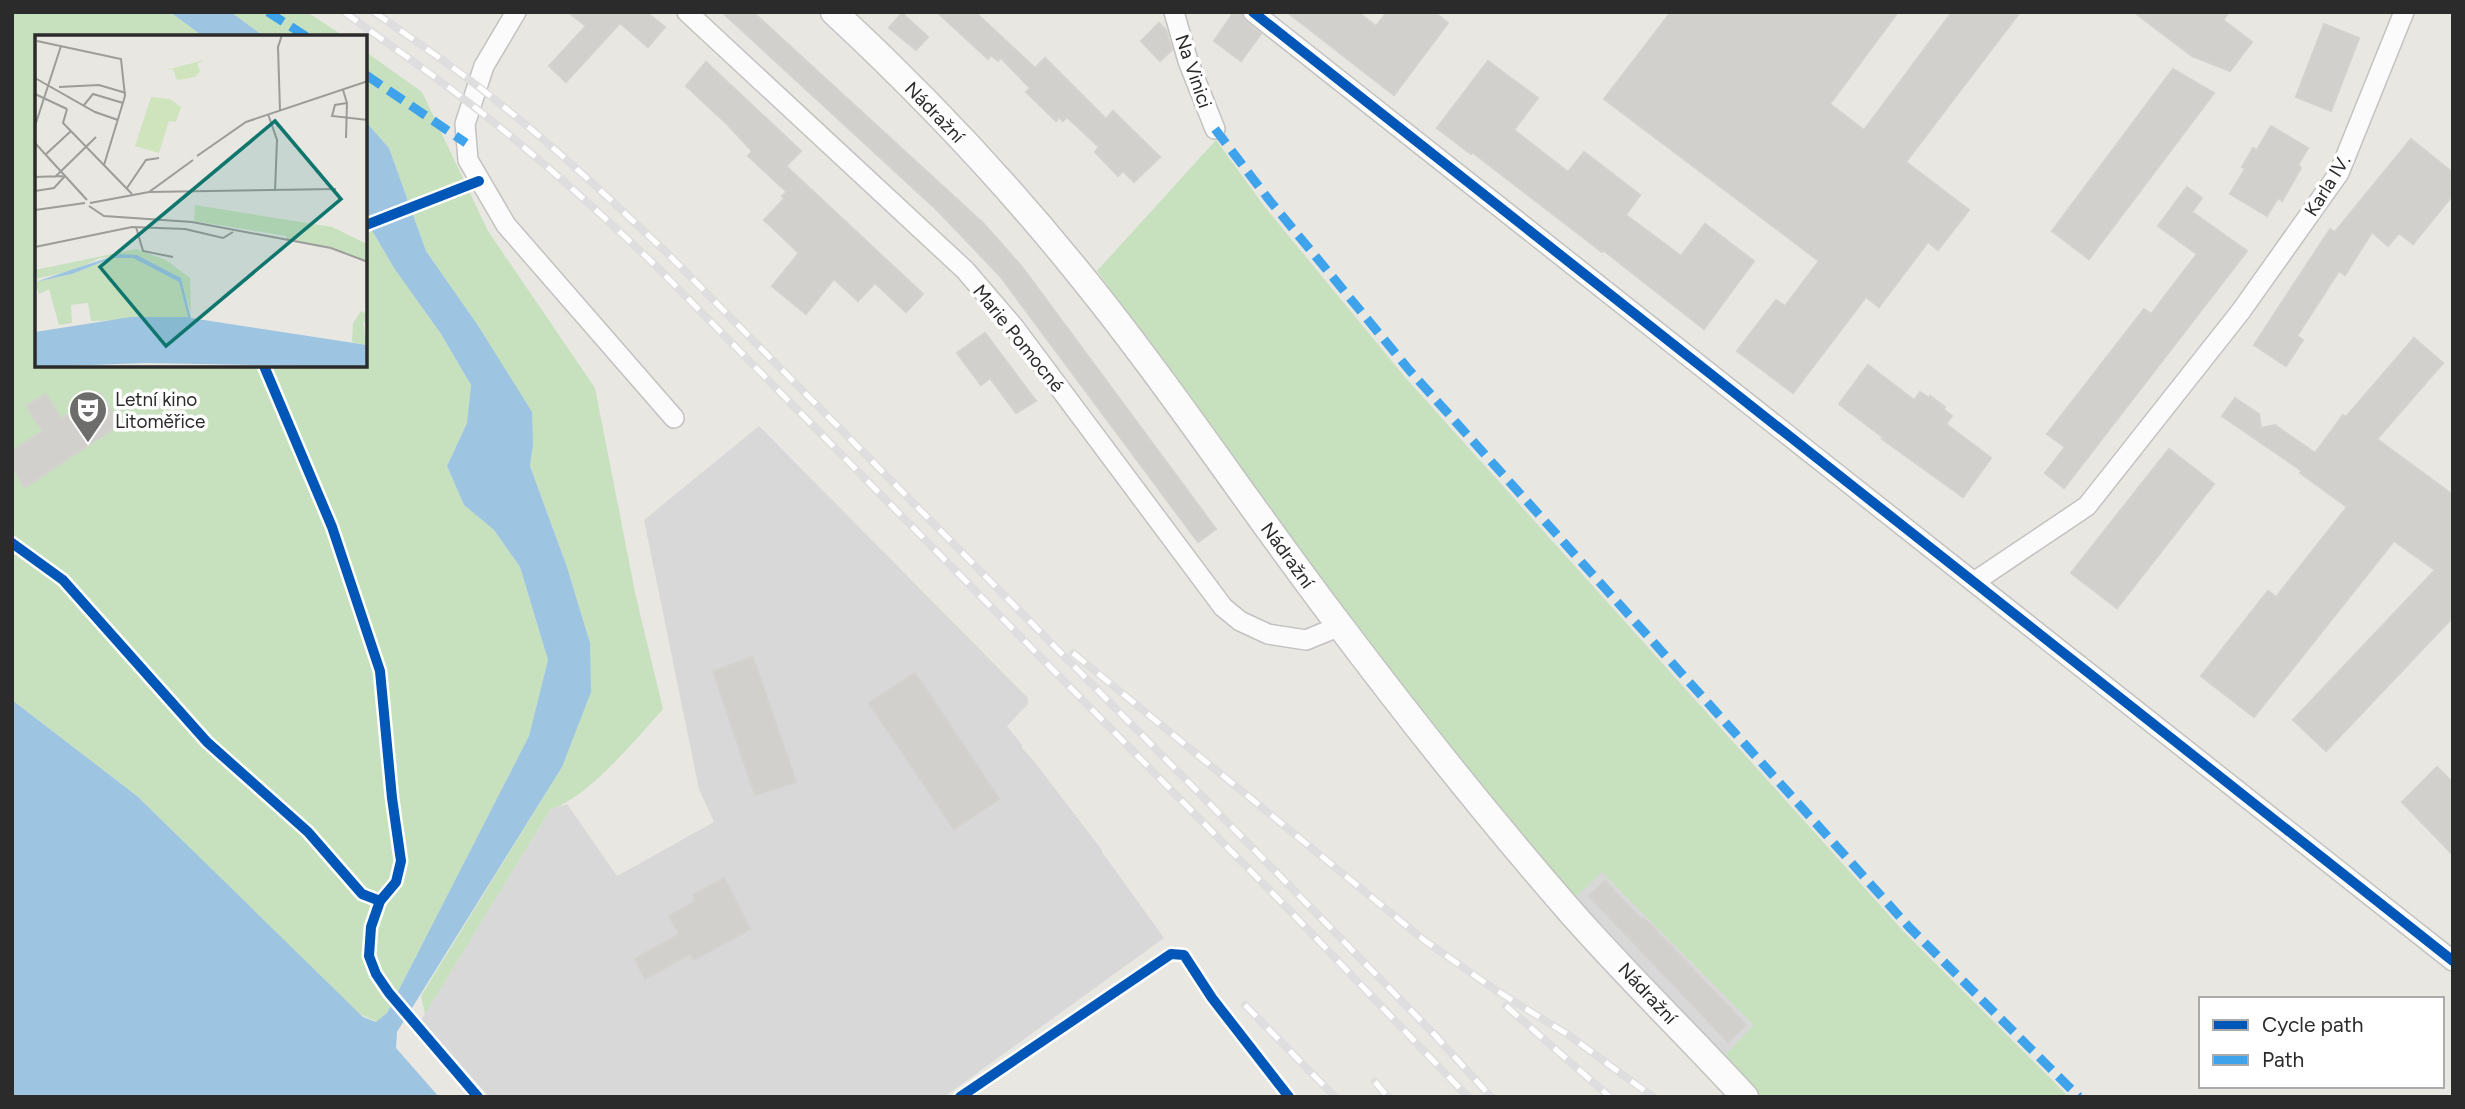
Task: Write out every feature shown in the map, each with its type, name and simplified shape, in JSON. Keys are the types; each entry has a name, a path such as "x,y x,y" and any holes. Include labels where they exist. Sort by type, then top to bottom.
{"main road":[{"name":"Nádražní","path":"834,12 885,60 978,157 1073,266 1158,377 1340,626 1451,770 1571,912 1745,1097"}],"street":[{"path":"516,12 484,66 465,124 468,160 506,225 674,418"},
{"name":"Marie Pomocné","path":"687,12 965,271 1014,327 1223,607 1240,621 1268,634 1306,639 1340,626"},
{"name":"Na Vinici","path":"1174,12 1188,61 1215,128"},
{"path":"1253,12 2453,961"},
{"name":"Karla IV.","path":"1974,582 2087,506 2218,340 2339,173 2404,12"}],"shaded area":[{"path":"759,426 1028,698 1028,704 1007,726 1102,850 1164,938 944,1097 489,1097 421,1020 550,810 567,804 617,876 714,822 699,789 644,520"},
{"path":"1602,871 1755,1025 1724,1056 1576,897"}],"green space":[{"path":"12,12 170,12 201,35 35,35 35,368 368,368 368,223 394,268 441,334 471,385 467,423 447,466 464,505 494,530 520,567 548,660 529,736 387,1013 377,1022 358,1013 137,796 12,700"},
{"path":"231,12 307,12 342,35 262,35"},
{"path":"368,53 422,92 488,231 595,388 636,597 663,709 596,780 565,803 550,810 425,1014 421,996 562,767 590,643 567,567 530,466 533,445 477,324 426,251 389,148 368,124"},
{"path":"1216,140 1264,206 1404,376 1904,932 2069,1097 1762,1097 1724,1056 1754,1025 1602,872 1576,897 1461,762 1350,619 1097,271"}],"water":[{"path":"170,12 231,12 262,35 201,35"},
{"path":"368,124 389,148 426,251 477,324 532,412 533,445 530,466 567,567 590,643 591,692 562,767 397,1032 396,1048 439,1097 12,1097 12,700 137,796 363,1017 376,1022 387,1013 529,736 548,660 520,567 494,530 464,505 447,466 467,423 471,385 441,334 394,268 368,223"}],"building":[{"path":"568,12 646,12 665,27 648,47 620,23 566,82 549,66 586,26"},
{"path":"722,12 753,12 984,224 1022,267 1216,529 1198,542 1000,276 937,210"},
{"path":"937,12 975,12 1035,68 1045,58 1106,119 1113,111 1160,157 1134,182 1123,171 1118,176 1095,152 1099,147 1067,117 1063,121 1059,117 1056,121 1026,92 1030,88 1001,58 998,61 991,55 988,59"},
{"path":"1234,12 1241,12 1245,21 1261,34 1241,61 1214,41"},
{"path":"1287,12 1358,12 1376,26 1387,12 1434,12 1448,23 1394,95"},
{"path":"1671,12 1898,12 1830,104 1864,130 1952,12 2020,12 1906,162 1969,210 1938,250 1928,242 1879,307 1866,297 1793,393 1737,351 1776,300 1785,306 1819,261 1604,99"},
{"path":"2134,12 2229,12 2223,20 2252,42 2230,71 2192,56"},
{"path":"902,13 928,37 916,50 889,28"},
{"path":"1159,23 1166,30 1172,50 1160,61 1141,41"},
{"path":"2324,24 2359,38 2331,111 2296,97"},
{"path":"1488,61 1538,98 1514,130 1568,172 1584,152 1640,195 1626,215 1681,256 1705,224 1754,261 1704,329 1603,250 1602,252 1437,128"},
{"path":"706,62 801,151 786,166 923,294 906,312 875,283 858,301 834,279 806,314 772,286 799,253 764,220 784,199 782,196 787,192 748,156 752,151 728,125 686,86"},
{"path":"2173,69 2214,93 2089,259 2052,231"},
{"path":"2271,126 2308,148 2298,165 2301,168 2282,201 2278,198 2267,216 2230,194 2245,169 2242,167 2253,148 2257,150"},
{"path":"2411,139 2453,173 2453,195 2413,244 2399,233 2388,246 2372,232 2345,275 2339,271 2297,336 2303,340 2286,366 2254,345 2330,229 2335,232"},
{"path":"2187,187 2202,198 2192,212 2247,251 2064,488 2045,473 2065,447 2047,434 2144,309 2151,314 2197,254 2158,226"},
{"path":"985,333 1036,401 1016,413 990,378 981,385 957,353"},
{"path":"2414,338 2443,363 2377,439 2453,495 2453,617 2326,751 2293,720 2435,570 2394,541 2254,717 2201,676 2268,591 2276,597 2347,507 2300,473 2302,471 2222,416 2235,398 2259,414 2261,428 2275,425 2315,453 2343,415 2346,417"},
{"path":"1868,365 1914,400 1920,392 1945,407 1943,409 1952,416 1946,424 1991,458 1963,497 1882,439 1884,438 1839,404"},
{"path":"100,393 120,424 25,487 12,466 12,451 43,431 26,406 46,394 61,419"},
{"path":"2169,449 2214,484 2117,608 2071,573"},
{"path":"753,657 796,782 755,795 713,671"},
{"path":"915,673 999,799 954,829 869,703"},
{"path":"2437,767 2453,783 2453,855 2402,802"},
{"path":"724,878 750,929 694,960 690,954 645,979 635,959 679,934 669,916 696,901 693,895"},
{"path":"1605,881 1746,1025 1728,1042 1589,896"}],"railway":[{"path":"344,12 492,121 576,192 657,267 1292,913 1468,1097"},
{"path":"374,12 526,124 668,254 1199,793 1433,1033 1491,1097"},
{"path":"1073,653 1424,940 1494,989 1567,1034 1653,1097"},
{"path":"1245,1005 1335,1097"},
{"path":"1506,1006 1610,1097"},
{"path":"1375,1082 1388,1097"}],"marked path":[{"path":"268,12 304,35"},
{"path":"368,76 466,143"},
{"path":"1215,129 1270,201 1410,371 1909,927 2079,1097"}],"cycle path":[{"path":"1253,12 2453,961"},
{"path":"368,224 479,181"},
{"path":"265,368 332,527 380,671 401,861 396,882 380,901 371,927 369,956 376,974 389,993 478,1097"},
{"path":"12,543 63,580 207,742 308,832 362,894 380,901"},
{"path":"960,1097 1171,954 1184,955 1212,998 1289,1097"}],"place":[{"name":"Letní kino Litoměřice","path":"88,444"}]}
